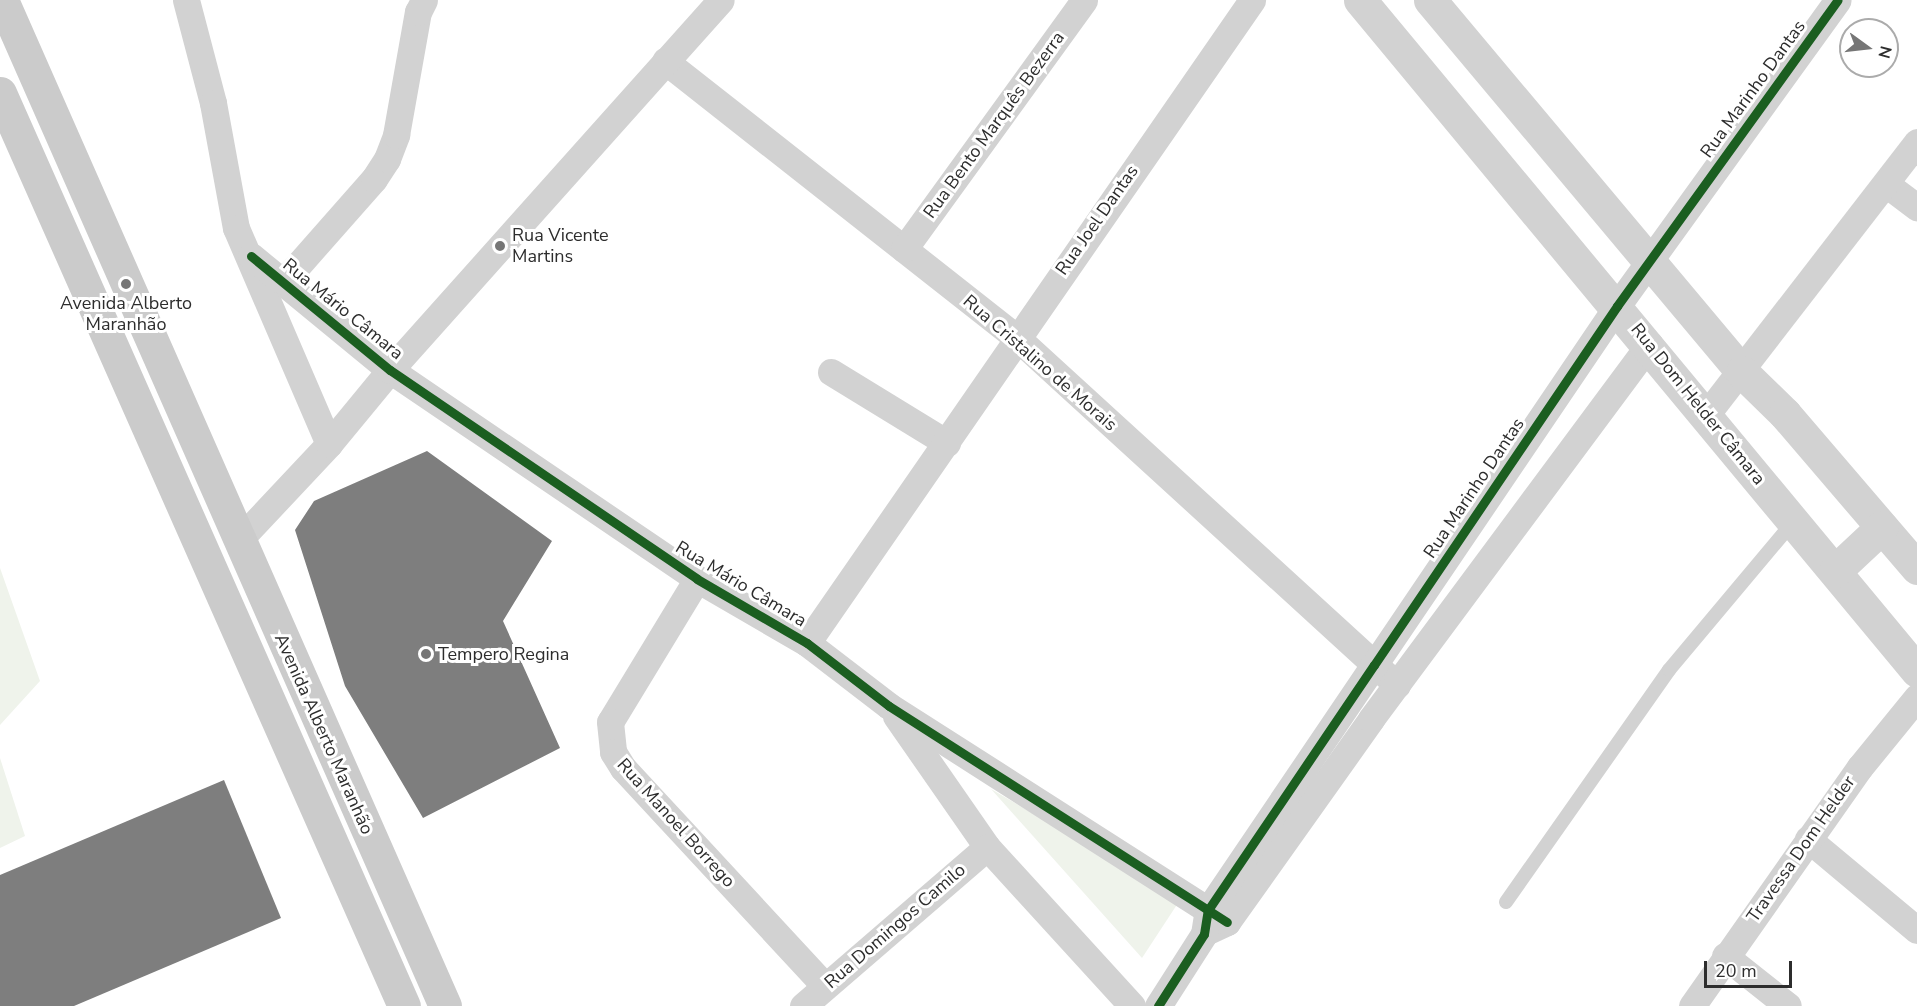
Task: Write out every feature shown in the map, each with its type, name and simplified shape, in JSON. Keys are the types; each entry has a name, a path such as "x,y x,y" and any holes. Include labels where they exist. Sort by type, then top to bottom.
{"main road":[{"name":"Avenida Alberto Maranhão","path":"2,0 321,728 446,1006"},
{"path":"1,96 37,83"},
{"name":"Avenida Alberto Maranhão","path":"1,96 404,1006"},
{"path":"290,747 321,728"}],"street":[{"name":"Rua Mário Câmara","path":"186,0 213,103 236,228 251,256 330,444"},
{"path":"284,281 374,179 387,159 396,135 418,12 424,0"},
{"path":"239,540 330,444 390,370 721,0"},
{"name":"Rua Bento Marquês Bezerra","path":"904,249 1084,0"},
{"name":"Rua Joel Dantas","path":"807,643 947,443 1016,337 1252,0"},
{"name":"Rua Dom Helder Câmara","path":"1360,0 1617,306 1917,671"},
{"path":"1430,0 1742,372 1917,568"},
{"name":"Rua Marinho Dantas","path":"1158,1006 1374,664 1617,306 1838,0"},
{"name":"Rua Cristalino de Morais","path":"665,61 1016,337 1397,685"},
{"path":"1706,415 1742,372 1917,141"},
{"path":"1886,184 1917,207"},
{"name":"Rua Mário Câmara","path":"251,256 390,370 697,579 807,643 889,706 1213,922"},
{"name":"Rua Marinho Dantas","path":"1213,922 1397,685 1649,345"},
{"path":"831,372 947,443"},
{"path":"1835,571 1882,527"},
{"name":"Rua Manoel Borrego","path":"697,579 610,722 613,752 623,768 825,986"},
{"name":"Travessa Dom Helder","path":"1692,1006 1808,839 1917,697"},
{"path":"889,706 987,847 1132,1006"},
{"path":"1808,839 1917,930"},
{"name":"Rua Domingos Camilo","path":"803,1006 987,847"},
{"path":"1725,956 1788,1006"}],"lane":[{"path":"1506,902 1669,670 1794,521"}],"shaded area":[{"path":"0,568 40,681 0,725"},
{"path":"0,758 25,836 0,848"},
{"path":"991,789 1180,900 1142,958"}],"building":[{"name":"Tempero Regina","path":"427,451 552,541 503,621 560,748 423,818 345,686 295,530 314,501"},
{"path":"224,780 281,918 74,1006 0,1006 0,875"}],"cycle path":[{"path":"1158,1006 1204,934 1208,910 1617,306 1838,0"},
{"path":"251,256 390,370 697,579 807,643 889,706 1227,922"}],"place":[{"name":"Rua Vicente Martins","path":"500,246"},
{"name":"Avenida Alberto Maranhão","path":"126,284"},
{"name":"Tempero Regina","path":"426,654"}]}
